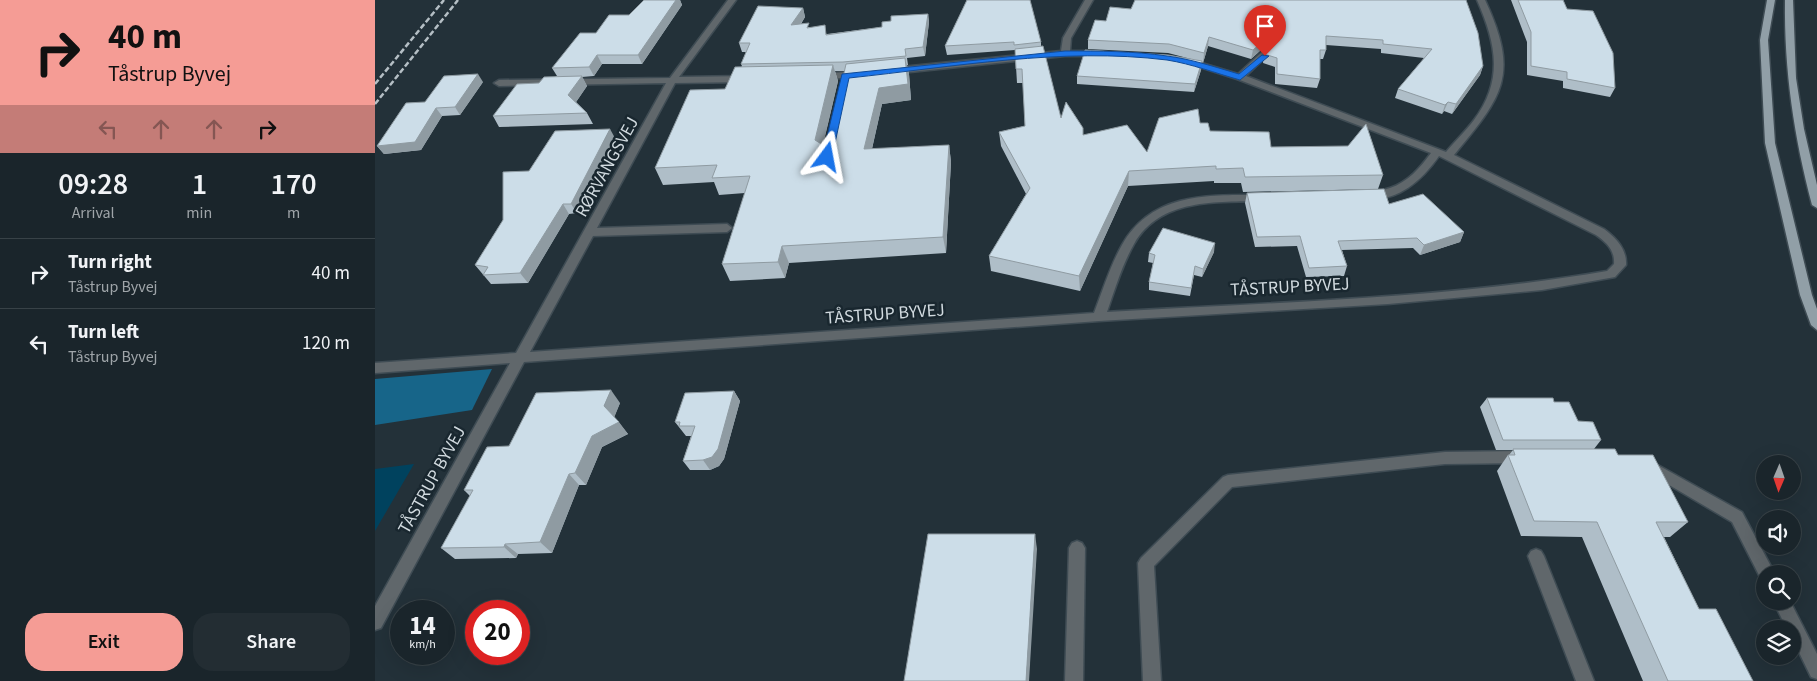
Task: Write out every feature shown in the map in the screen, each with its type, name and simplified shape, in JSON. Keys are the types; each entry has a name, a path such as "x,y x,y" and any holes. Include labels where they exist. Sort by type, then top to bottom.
{"main road":[{"path":"1771,0 1764,40 1771,142 1806,295 1817,325"},
{"path":"1789,0 1787,44 1801,148 1817,204"}],"street":[{"name":"RØRVANGSVEJ","path":"523,357 672,81 732,0"},
{"path":"1065,53 1067,38 1089,0"},
{"path":"1448,156 1483,115 1500,74 1497,34 1481,0"},
{"path":"1240,77 1267,52 1264,28"},
{"path":"807,77 844,80 1065,53 1111,54"},
{"name":"TÅSTRUP BYVEJ","path":"375,368 1099,318 1408,299 1542,286 1611,274 1621,265 1621,254 1610,239 1600,232 1448,156 1240,77 1175,59"},
{"path":"499,84 573,81 759,79"},
{"path":"1357,196 1385,194 1412,183 1437,152"},
{"path":"1099,318 1133,236 1157,214 1175,206 1207,199 1279,197"},
{"path":"591,232 727,228"},
{"name":"TÅSTRUP BYVEJ","path":"375,622 523,357"},
{"path":"1633,456 1737,517 1762,565"},
{"path":"1152,681 1146,563 1228,481 1445,458 1534,457"},
{"path":"1074,681 1077,548"},
{"path":"1536,556 1585,681"},
{"path":"1786,610 1817,671"}],"shaded area":[{"path":"492,369 472,410 375,425 375,379"},
{"path":"414,464 375,531 375,469"}],"building":[{"path":"644,0 676,0 638,55 597,55 589,67 552,68 580,33 596,33 609,15 629,15"},
{"path":"967,0 1030,0 1041,42 1014,45 1014,42 945,46"},
{"path":"1135,0 1466,0 1478,33 1483,66 1456,104 1448,102 1445,105 1398,89 1432,49 1383,44 1383,40 1326,36 1326,50 1320,50 1320,79 1277,74 1277,58 1264,54 1274,43 1270,15 1260,18 1263,41 1253,50 1209,37 1204,53 1169,44 1088,40 1095,20 1106,21 1110,7 1131,9"},
{"path":"1518,0 1563,0 1567,9 1593,11 1613,53 1615,88 1567,79 1567,72 1531,66 1531,32"},
{"path":"758,6 803,8 791,25 809,23 807,28 825,25 826,35 882,27 882,22 891,21 891,16 928,14 923,47 905,49 906,56 843,62 741,64 750,43 739,43"},
{"path":"1043,46 1061,118 1066,102 1083,128 1083,135 1127,125 1147,152 1159,118 1198,109 1200,123 1208,123 1210,131 1269,132 1271,147 1348,146 1366,124 1383,175 1245,177 1243,168 1216,169 1216,166 1129,171 1079,276 989,256 1030,188 999,132 1025,126 1022,69 1016,69 1015,49"},
{"path":"1085,50 1168,55 1202,61 1195,84 1077,76"},
{"path":"905,58 908,84 879,88 864,149 949,145 943,237 782,246 778,262 722,264 750,176 712,178 717,165 655,168 690,90 725,89 735,67 833,65 815,140 823,145 829,141 846,64"},
{"path":"478,74 455,107 436,108 415,142 377,146 406,103 425,102 444,76"},
{"path":"582,76 568,95 587,113 493,116 517,84 539,83 544,77"},
{"path":"610,129 571,204 563,204 520,273 483,275 488,267 475,265 503,220 503,172 529,171 555,131"},
{"path":"1384,189 1389,204 1423,194 1464,232 1424,245 1417,238 1338,241 1347,266 1309,268 1300,236 1257,237 1247,193"},
{"path":"1163,228 1215,243 1203,269 1195,266 1191,288 1149,282 1155,255 1149,253"},
{"path":"611,390 604,406 619,422 592,436 575,473 569,474 540,542 505,544 504,547 441,548 473,490 464,490 487,447 509,446 536,393"},
{"path":"734,391 718,449 712,457 703,460 683,461 695,426 679,426 680,422 675,422 685,393"},
{"path":"1487,398 1553,398 1554,402 1569,402 1578,421 1593,422 1601,440 1503,440"},
{"path":"1513,449 1615,449 1618,455 1653,455 1688,522 1656,522 1699,609 1716,609 1753,681 1668,681 1597,522 1534,521 1508,455 1515,455"},
{"path":"928,534 1035,534 1026,681 904,681"}],"railway":[{"path":"375,84 444,0"},
{"path":"375,104 458,0"}],"route":[{"path":"827,157 845,76 1065,53 1120,54 1183,60 1240,77 1265,56"}]}
